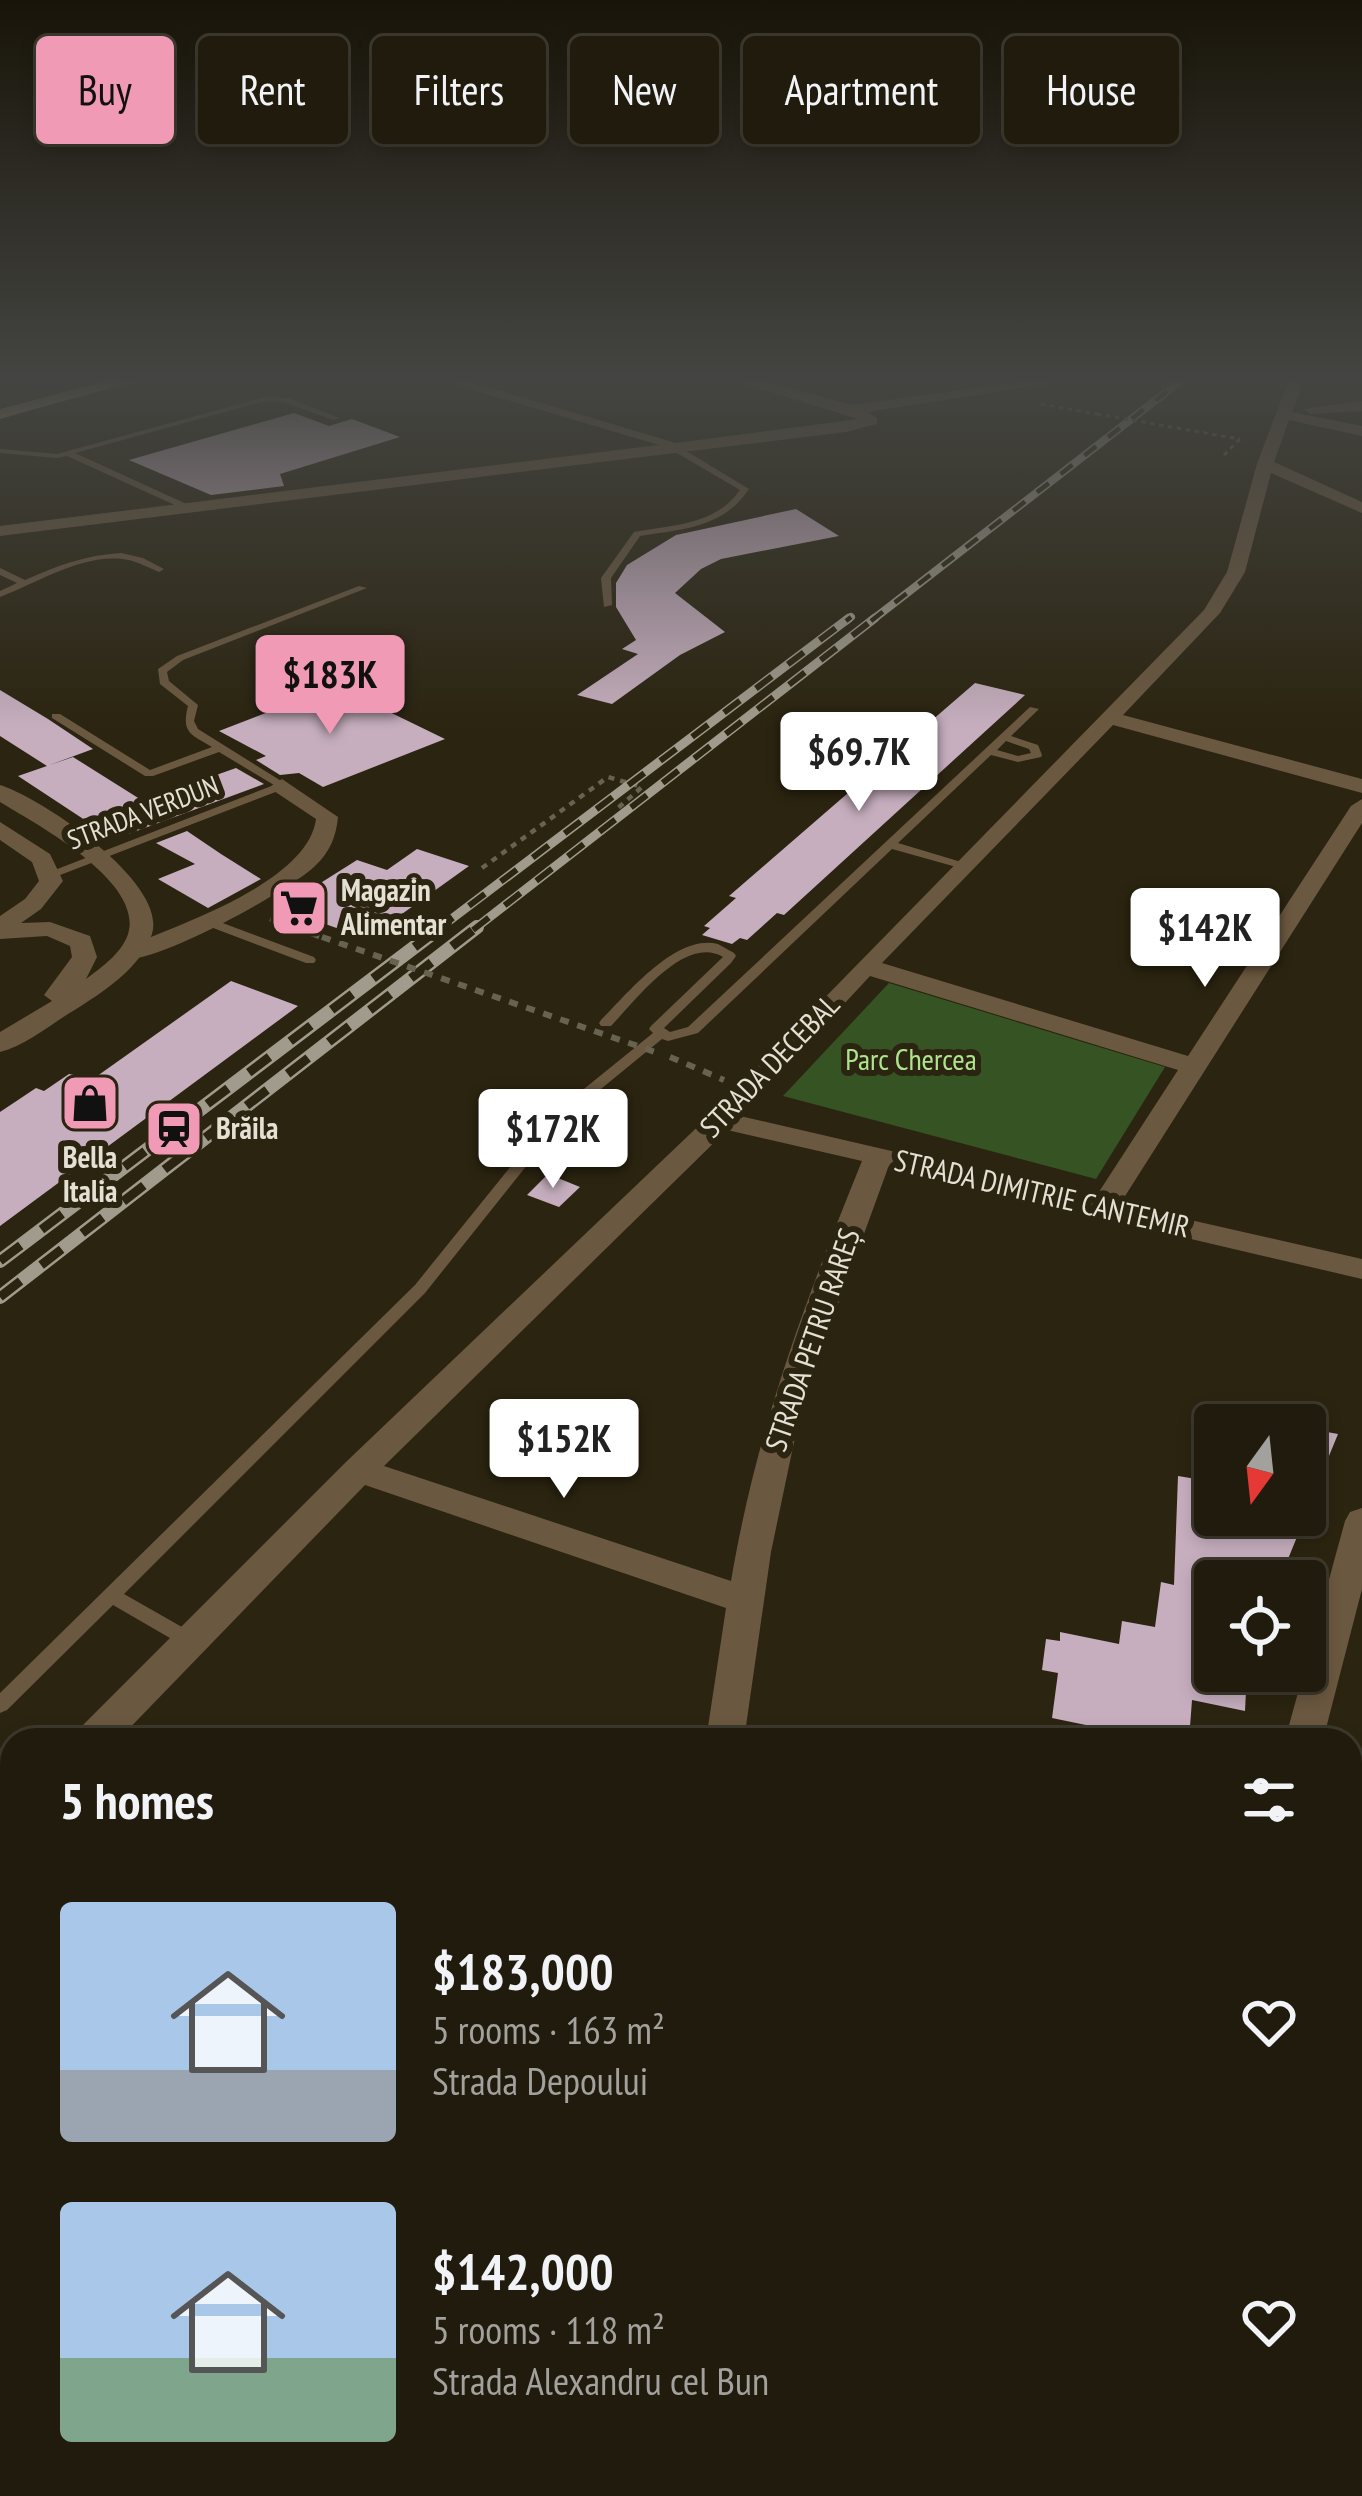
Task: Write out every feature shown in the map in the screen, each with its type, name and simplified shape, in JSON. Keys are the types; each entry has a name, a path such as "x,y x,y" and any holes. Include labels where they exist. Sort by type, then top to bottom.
{"street":[{"path":"0,531 291,495"},
{"name":"STRADA DECEBAL","path":"104,1728 359,1470 721,1120 865,966 1112,718 1227,592 1256,495"},
{"path":"1334,495 1362,508"},
{"path":"1112,718 1362,785"},
{"path":"130,954 268,890 322,847 327,818 282,786"},
{"path":"0,792 96,856 129,888 143,920 130,954 0,1044"},
{"path":"1103,1208 1362,806"},
{"path":"0,829 42,860 51,875 43,895 0,930"},
{"path":"0,930 50,929 72,935 85,947 85,963 34,1022"},
{"path":"865,966 1192,1066"},
{"name":"STRADA DIMITRIE CANTEMIR","path":"721,1120 1362,1269"},
{"name":"STRADA PETRU RAREȘ","path":"727,1728 776,1437 805,1343 879,1155"},
{"path":"359,1470 746,1600"},
{"path":"1307,1728 1362,1521"}],"lane":[{"path":"161,495 188,508"},
{"path":"607,605 606,578 637,534 707,520 738,504 742,495"},
{"path":"0,594 93,557 140,556 159,569"},
{"path":"0,571 26,584"},
{"name":"STRADA VERDUN","path":"282,786 189,727 193,705 164,682 162,670 180,658 362,588"},
{"path":"606,1023 688,948 709,945 728,952 727,960 656,1029 676,1037 693,1030 1034,709"},
{"path":"56,716 149,774 220,748"},
{"path":"988,751 1018,759 1038,752 1030,744 1003,737"},
{"name":"STRADA VERDUN","path":"51,875 282,786"},
{"path":"888,844 964,866"},
{"path":"204,920 310,960"},
{"path":"0,1706 434,1274 558,1117 660,1034"},
{"path":"114,1597 192,1642"}],"path":[{"path":"482,868 608,777 642,787 618,808"},
{"path":"322,937 708,1072"}],"green space":[{"name":"Parc Chercea","path":"889,983 1165,1067 1096,1179 783,1096"}],"building":[{"path":"796,509 839,536 721,559 701,569 675,593 725,632 680,655 612,704 577,695 638,654 622,649 636,640 616,607 616,583 627,565 676,535"},
{"path":"975,683 1025,695 784,915 777,913 747,940 740,938 732,944 702,935 710,928 704,926 736,898 729,896"},
{"path":"336,686 445,739 323,787 299,773 280,775 256,760 266,756 219,731"},
{"path":"0,690 93,749 47,766 0,736"},
{"path":"73,757 143,801 236,768 264,784 123,836 97,828 18,776"},
{"path":"187,831 261,879 208,908 158,879 195,864 156,843"},
{"path":"417,849 469,866 367,939 317,921 310,926 273,913 357,860 387,870"},
{"path":"231,981 298,1006 0,1226 0,1112 36,1088 44,1091 69,1074 93,1079"},
{"path":"548,1174 580,1187 559,1207 527,1195"},
{"path":"1326,1432 1338,1434 1326,1463"},
{"path":"1178,1476 1194,1479 1194,1536 1297,1536 1288,1560 1194,1560 1194,1692 1246,1692 1245,1711 1192,1700 1190,1728 1100,1728 1052,1718 1058,1673 1042,1670 1046,1639 1060,1641 1060,1632 1119,1644 1122,1621 1155,1627 1161,1582 1174,1585"}],"railway":[{"path":"871,621 1033,495"},
{"path":"846,621 851,617"},
{"path":"437,930 849,618"},
{"path":"473,930 875,618"},
{"path":"0,1261 441,927"},
{"path":"0,1297 477,927"}],"place":[{"name":"Magazin Alimentar","path":"299,908"},
{"name":"Bella Italia","path":"90,1103"},
{"name":"Brăila","path":"174,1129"}]}
